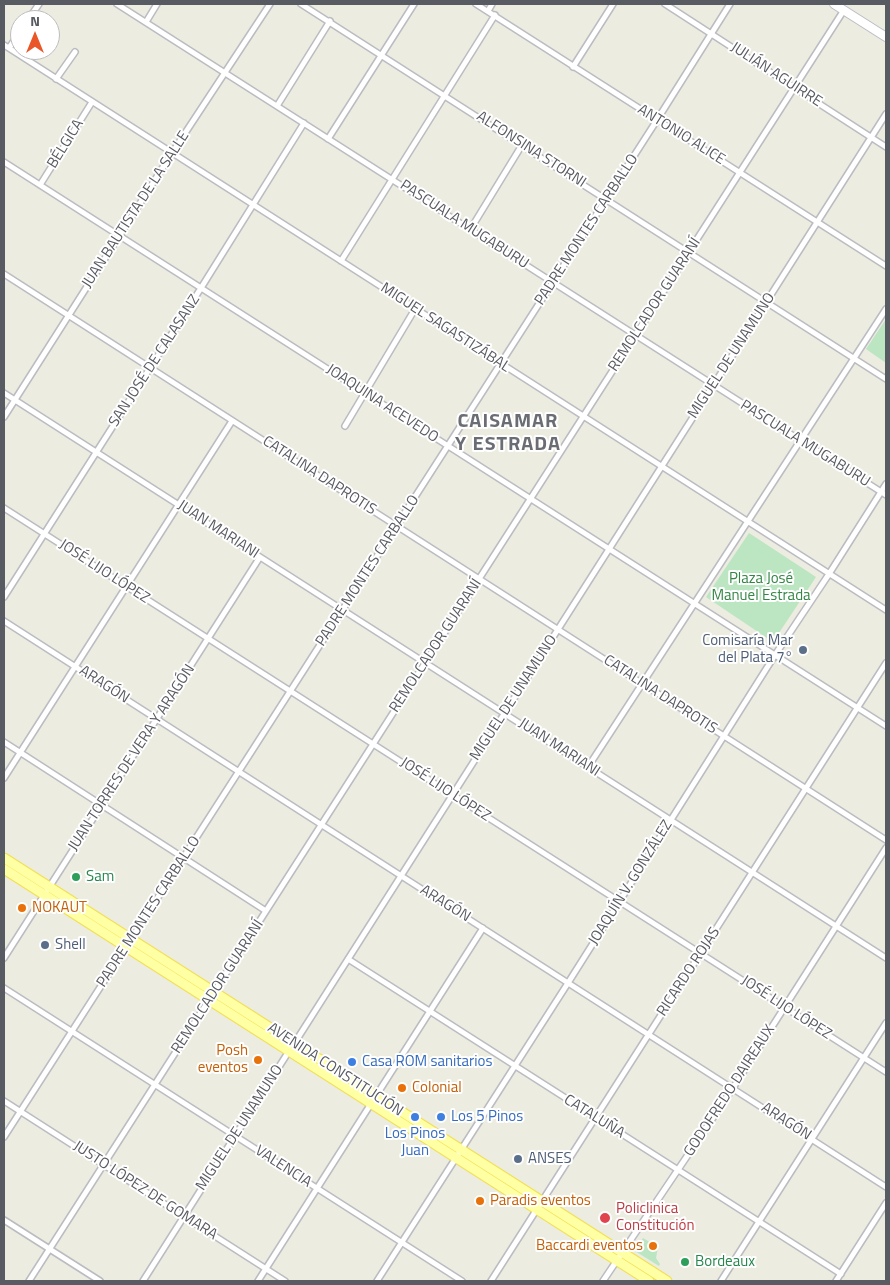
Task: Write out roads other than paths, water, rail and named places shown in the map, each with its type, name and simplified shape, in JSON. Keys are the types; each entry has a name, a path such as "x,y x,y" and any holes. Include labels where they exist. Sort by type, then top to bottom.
{"main road":[{"path":"834,4 886,37"},
{"name":"AVENIDA CONSTITUCIÓN","path":"4,858 47,891 539,1206 619,1257 667,1281"},
{"name":"AVENIDA CONSTITUCIÓN","path":"4,869 47,891"},
{"name":"AVENIDA CONSTITUCIÓN","path":"619,1257 649,1281"}],"street":[{"name":"PASCUALA MUGABURU","path":"118,4 884,494"},
{"path":"146,22 157,4"},
{"name":"JUAN BAUTISTA DE LA SALLE","path":"4,417 172,153 270,4"},
{"name":"ALFONSINA STORNI","path":"301,4 886,379"},
{"path":"328,138 414,4"},
{"name":"ANTONIO ALICE","path":"476,4 886,266"},
{"path":"488,11 492,4"},
{"path":"574,67 613,4"},
{"name":"JULIÁN AGUIRRE","path":"665,4 713,33 886,147"},
{"name":"PADRE MONTES CARBALLO","path":"4,1137 607,199 730,4"},
{"name":"REMOLCADOR GUARANÍ","path":"29,1281 844,10"},
{"path":"341,261 495,15"},
{"path":"277,106 330,22"},
{"name":"MIGUEL SAGASTIZÁBAL","path":"6,46 886,610"},
{"path":"56,79 75,52"},
{"name":"BÉLGICA","path":"40,185 92,102"},
{"name":"MIGUEL DE UNAMUNO","path":"143,1281 886,114"},
{"name":"SAN JOSÉ DE CALASANZ","path":"4,597 304,123"},
{"path":"470,230 522,145"},
{"name":"JOAQUINA ACEVEDO","path":"4,162 886,726"},
{"name":"CATALINA DAPROTIS","path":"4,274 886,840"},
{"path":"344,426 415,309"},
{"path":"588,767 886,310"},
{"name":"JUAN MARIANI","path":"4,393 886,958"},
{"path":"4,778 232,421"},
{"name":"JOAQUÍN V. GONZÁLEZ","path":"376,1281 568,983 775,655 884,494 886,484"},
{"name":"JOSÉ LIJO LÓPEZ","path":"4,508 886,1072"},
{"name":"JUAN TORRES DE VERA Y ARAGÓN","path":"4,958 260,557"},
{"name":"ARAGÓN","path":"4,621 886,1187"},
{"name":"RICARDO ROJAS","path":"491,1281 886,663"},
{"path":"4,742 266,911"},
{"name":"GODOFREDO DAIREAUX","path":"603,1281 733,1088 886,848"},
{"path":"258,1281 483,928"},
{"name":"CATALUÑA","path":"348,959 841,1274"},
{"name":"VALENCIA","path":"4,988 462,1281"},
{"path":"721,1281 886,1023"},
{"name":"JUSTO LÓPEZ DE GOMARA","path":"4,1101 285,1281"},
{"path":"836,1281 886,1203"},
{"path":"4,1220 100,1281"}],"place":[{"name":"Comisaría Mar del Plata 7°","path":"803,650"},
{"name":"Sam","path":"76,877"},
{"name":"NOKAUT","path":"22,908"},
{"name":"Shell","path":"45,945"},
{"name":"Posh eventos","path":"258,1060"},
{"name":"Casa ROM sanitarios","path":"352,1062"},
{"name":"Colonial","path":"402,1088"},
{"name":"Los Pinos Juan","path":"415,1117"},
{"name":"Los 5 Pinos","path":"441,1117"},
{"name":"ANSES","path":"518,1159"},
{"name":"Paradis eventos","path":"480,1201"},
{"name":"Policlinica Constitución","path":"605,1218"},
{"name":"Baccardi eventos","path":"653,1246"},
{"name":"Bordeaux","path":"685,1262"}],"district":[{"name":"CAISAMAR Y ESTRADA","path":"508,434"}],"park label":[{"name":"Plaza José Manuel Estrada","path":"761,588"}]}
